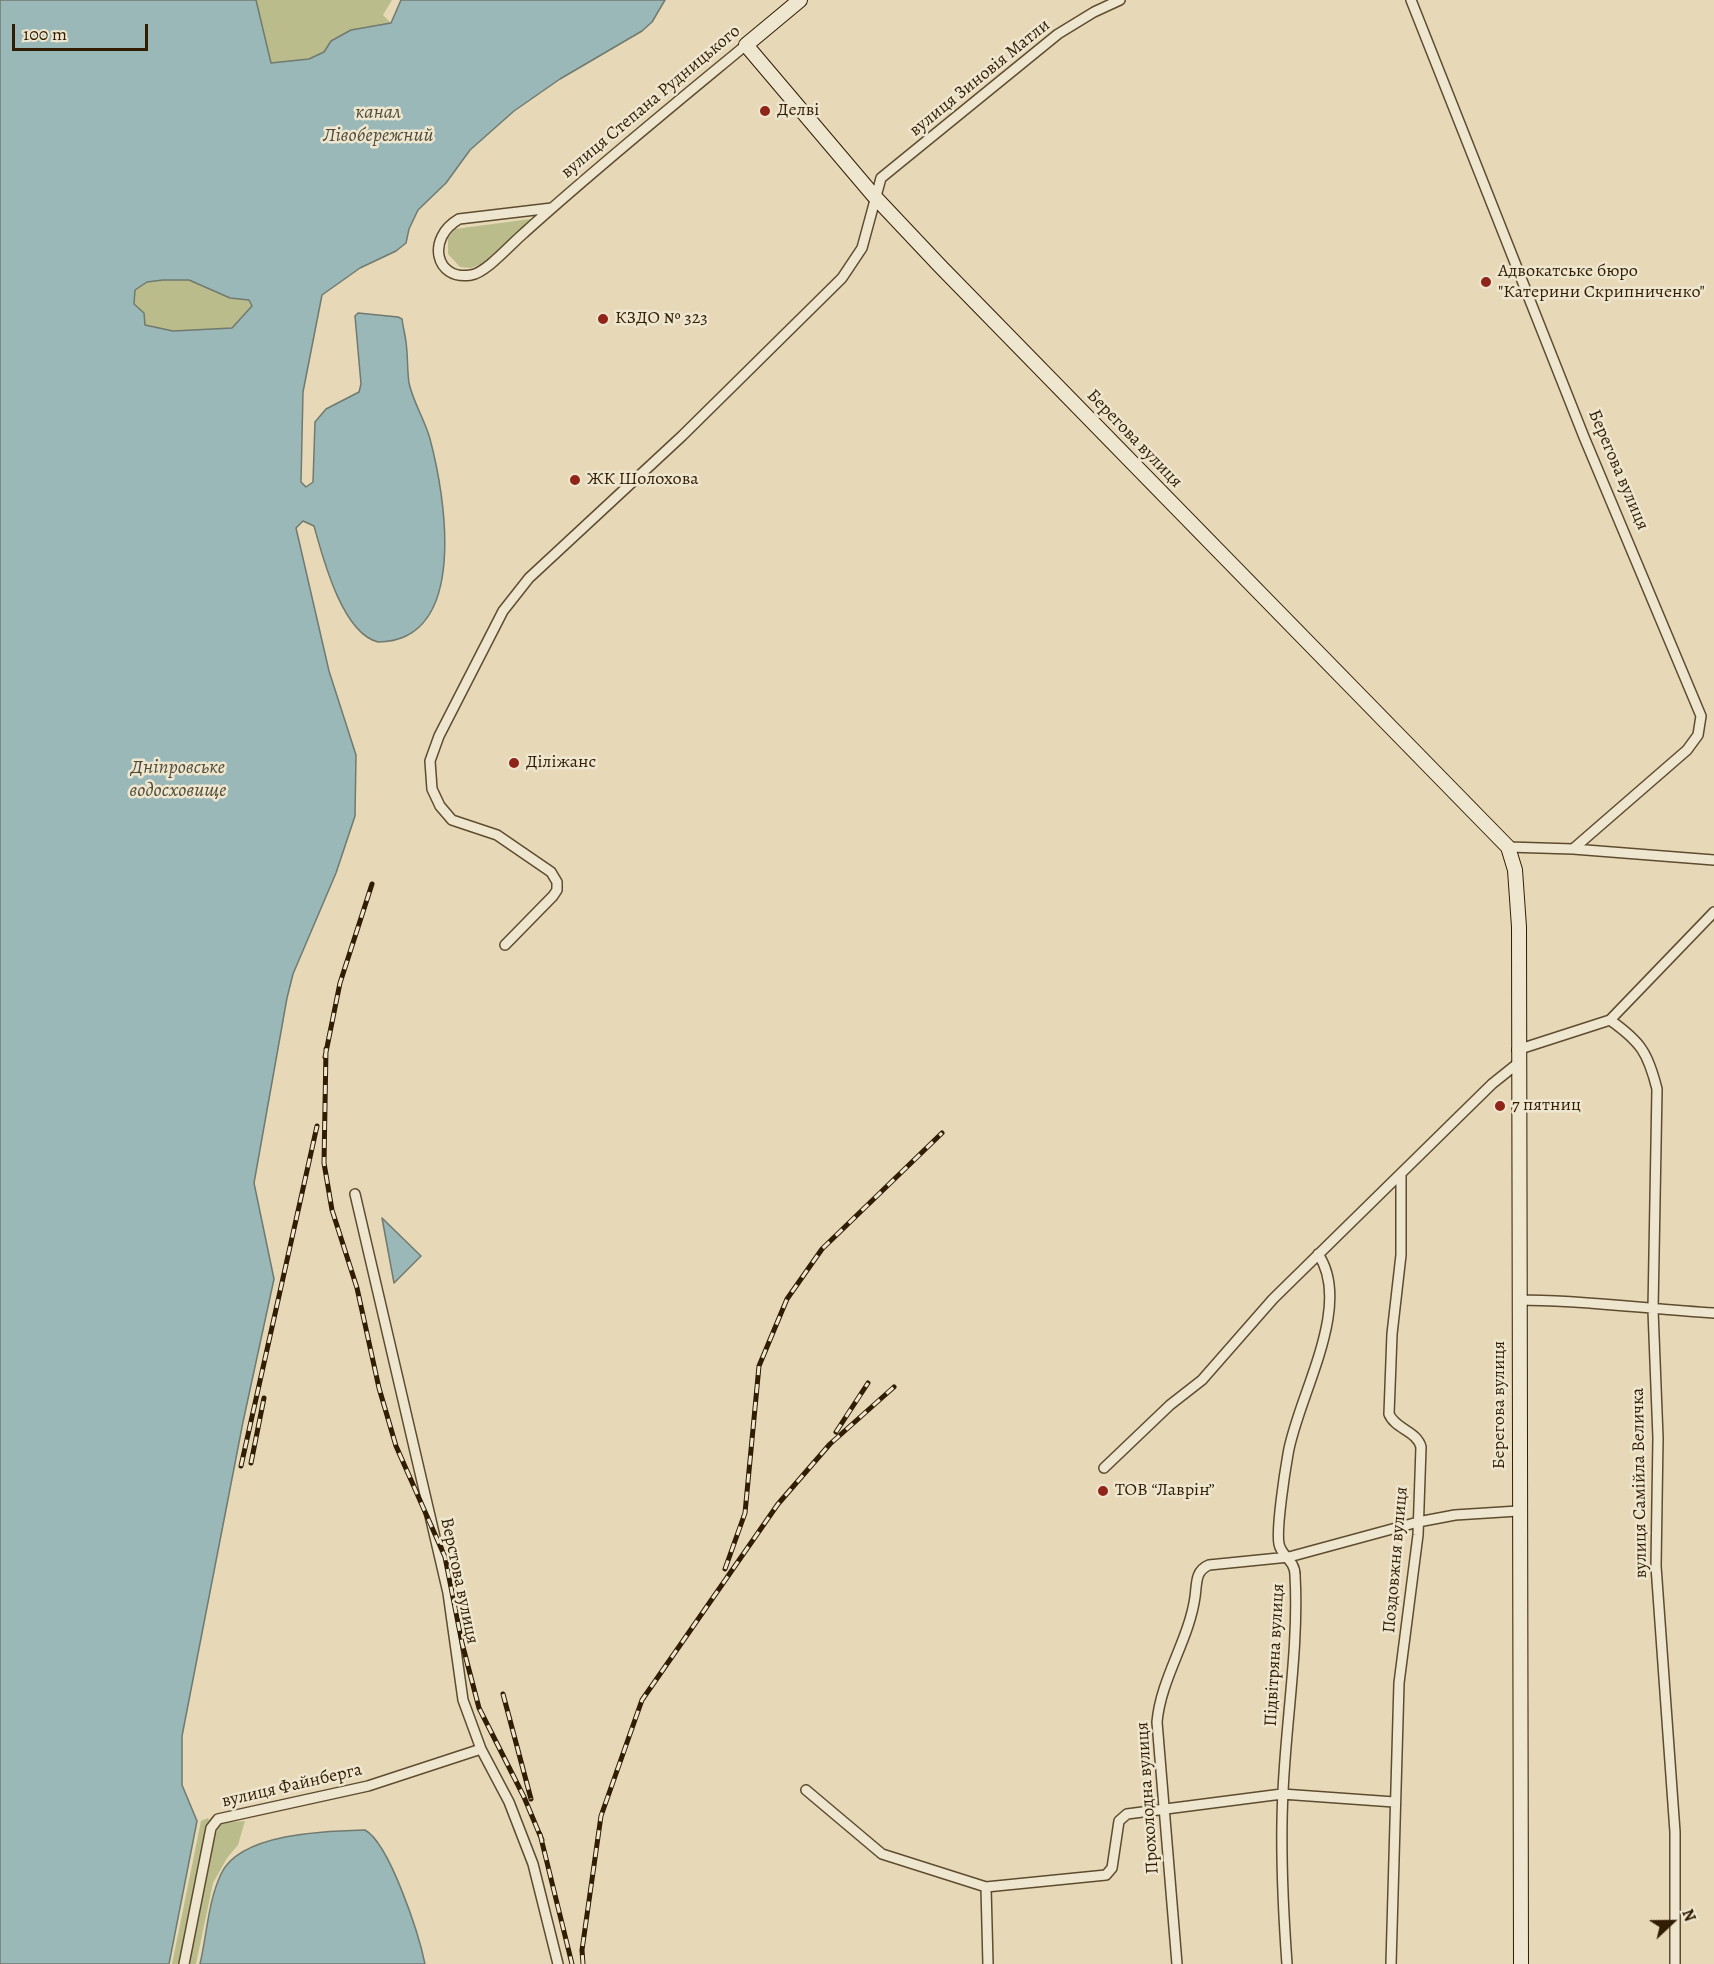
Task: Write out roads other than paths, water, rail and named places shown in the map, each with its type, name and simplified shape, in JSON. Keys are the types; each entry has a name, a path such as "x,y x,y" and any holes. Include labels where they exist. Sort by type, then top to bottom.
{"street":[{"name":"вулиця Степана Рудницького","path":"552,208 459,219 450,224 439,238 437,246 441,262 454,273 463,275 480,272 552,208 800,0"},
{"name":"вулиця Зиновія Матли","path":"506,945 553,896 557,890 556,882 551,872 521,849 487,831 452,819 440,806 432,789 430,761 439,736 509,602 529,578 682,436 842,278 862,248 874,196 881,178 1058,34 1094,12 1120,0"},
{"name":"Берегова вулиця","path":"1411,0 1584,437 1701,716 1698,735 1687,750 1573,849"},
{"name":"Берегова вулиця","path":"746,45 874,196 939,266 1508,847 1515,870 1518,893 1521,1964"},
{"path":"1508,847 1573,849 1714,860"},
{"path":"1517,1050 1610,1020 1714,912"},
{"name":"вулиця Самійла Величка","path":"1610,1020 1632,1036 1650,1061 1657,1089 1653,1310 1658,1438 1656,1566 1675,1832 1675,1964"},
{"path":"1104,1468 1170,1405 1202,1380 1273,1299 1492,1084 1517,1064"},
{"name":"Поздовжня вулиця","path":"1391,1964 1399,1683 1418,1522 1420,1442 1393,1421 1389,1414 1392,1334 1401,1255 1401,1174"},
{"name":"Верстова вулиця","path":"356,1194 448,1593 463,1700 481,1749 509,1802 533,1864 558,1964"},
{"name":"Підвітряна вулиця","path":"1287,1964 1282,1794 1292,1684 1296,1573 1289,1557 1281,1550 1279,1541 1287,1455 1294,1421 1323,1342 1328,1316 1330,1291 1324,1263 1318,1254"},
{"path":"1518,1300 1576,1300 1653,1310 1714,1313"},
{"path":"1289,1557 1418,1522 1455,1515 1518,1512"},
{"name":"Прохолодна вулиця","path":"1177,1964 1166,1807 1157,1722 1159,1704 1191,1617 1197,1578 1204,1567 1289,1557"},
{"name":"вулиця Файнберга","path":"184,1964 211,1828 218,1819 368,1785 481,1749"},
{"path":"806,1791 882,1854 986,1887 1106,1875 1112,1868 1119,1821 1122,1816 1166,1807 1282,1794 1394,1802"},
{"path":"986,1887 988,1964"}],"water":[{"name":"Дніпровське водосховище","path":"0,0 256,0 271,63 309,59 324,52 331,41 351,30 391,23 401,0 665,0 652,22 642,31 560,79 514,111 470,150 446,183 418,210 409,229 406,243 396,251 360,268 322,295 303,392 301,482 306,487 313,482 315,422 326,409 359,392 361,384 355,316 358,313 402,319 407,347 409,383 430,439 441,494 444,561 439,592 427,618 407,635 378,642 365,636 344,610 329,574 314,526 303,521 296,528 329,671 356,755 355,816 336,873 293,974 254,1183 274,1279 243,1422 182,1736 182,1785 197,1821 169,1964 0,1964","holes":["189,280 230,298 249,300 252,306 232,328 173,331 145,325 144,313 134,304 135,290 147,282"]},
{"path":"382,1218 421,1256 394,1283"},
{"path":"365,1830 375,1839 384,1853 402,1891 425,1964 200,1964 213,1896 221,1874 231,1860 246,1850 265,1842 286,1837"}],"railway":[{"path":"325,1057 340,983 372,884"},
{"path":"326,1049 324,1163 332,1210 357,1288 379,1388 396,1446 445,1557 462,1643 479,1708 524,1797 542,1840"},
{"path":"241,1466 317,1126"},
{"path":"725,1569 745,1513 759,1366 787,1299 822,1249 942,1133"},
{"path":"836,1432 868,1383"},
{"path":"583,1964 582,1950 601,1816 642,1700 778,1504 830,1444 894,1387"},
{"path":"251,1463 264,1398"},
{"path":"503,1694 531,1799"},
{"path":"540,1834 572,1964"}],"place":[{"name":"Делві","path":"765,111"},
{"name":"Адвокатське бюро \"Катерини Скрипниченко\"","path":"1486,282"},
{"name":"КЗДО № 323","path":"603,319"},
{"name":"ЖК Шолохова","path":"575,480"},
{"name":"Діліжанс","path":"514,763"},
{"name":"7 пятниц","path":"1500,1106"},
{"name":"ТОВ “Лаврін”","path":"1103,1491"}],"water label":[{"name":"канал Лівобережний","path":"378,124"}]}
